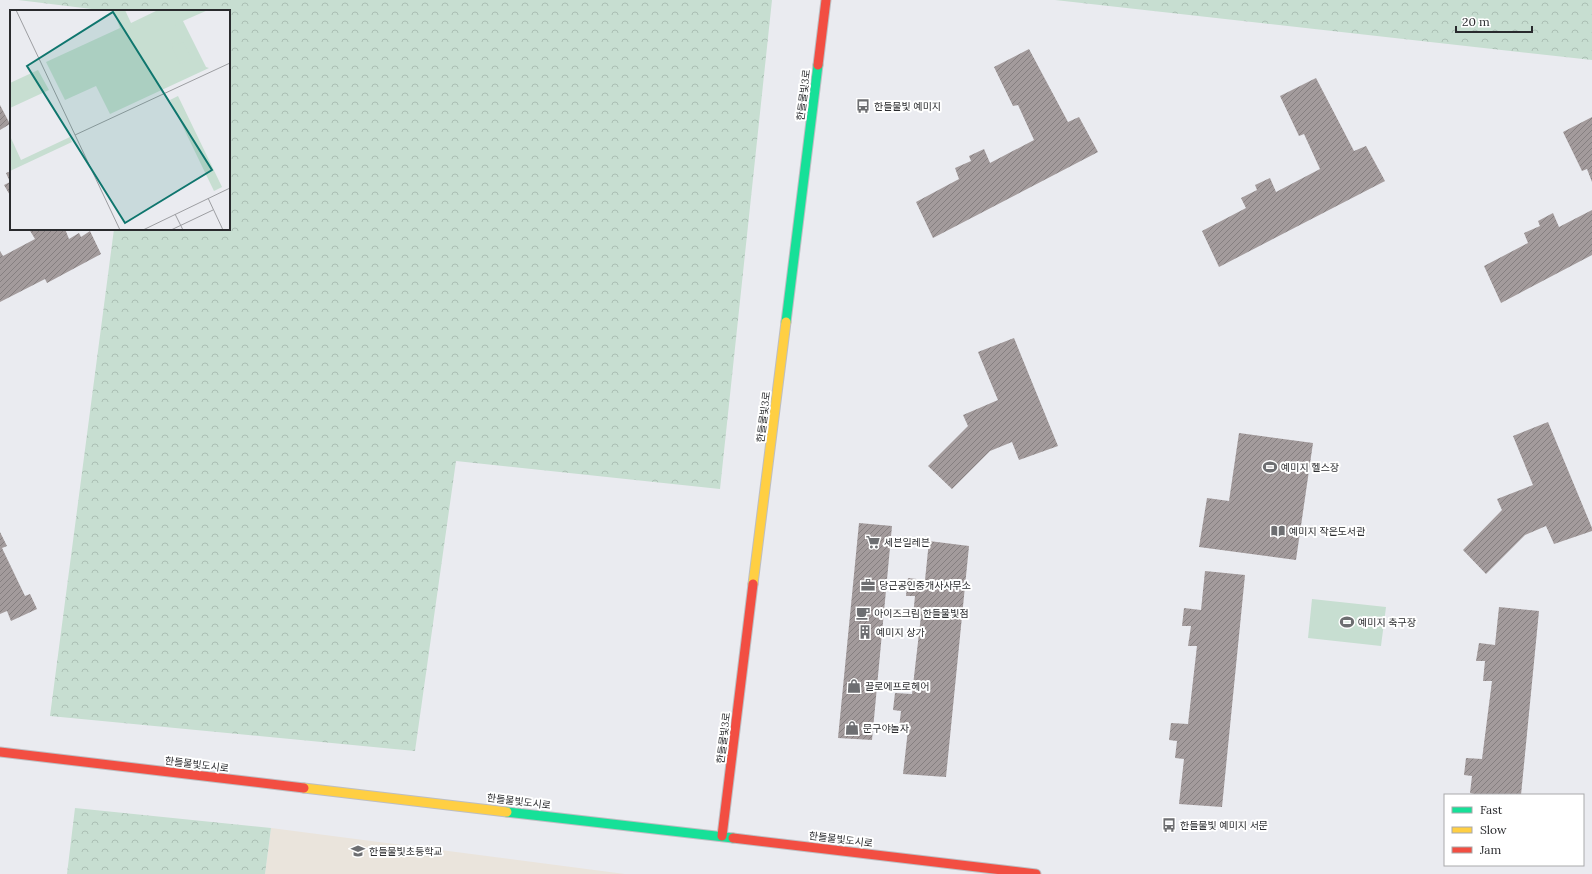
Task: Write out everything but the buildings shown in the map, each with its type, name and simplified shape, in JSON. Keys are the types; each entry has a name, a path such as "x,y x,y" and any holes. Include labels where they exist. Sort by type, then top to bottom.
{"street":[{"name":"한들물빛3로","path":"722,836 826,0"},
{"name":"한들물빛도시로","path":"0,752 1036,874"}],"shaded area":[{"name":"한들물빛초등학교","path":"271,828 625,874 265,874"}],"green space":[{"path":"18,0 772,0 720,489 456,461 415,751 50,716 114,230 230,230 230,10 100,10"},
{"path":"1055,0 1592,0 1592,60"},
{"name":"예미지 축구장","path":"1312,599 1386,607 1381,646 1308,638"},
{"path":"75,808 271,828 265,874 67,874"}],"traffic: fast":[{"path":"786,322 818,65"},
{"path":"507,812 733,838"}],"traffic: slow":[{"path":"753,584 786,322"},
{"path":"304,788 507,812"}],"traffic: jam":[{"path":"818,65 826,0"},
{"path":"722,836 753,584"},
{"path":"0,752 304,788"},
{"path":"733,838 1036,874"}],"place":[{"name":"한들물빛 예미지","path":"863,106"},
{"name":"예미지 헬스장","path":"1270,467"},
{"name":"예미지 작은도서관","path":"1278,531"},
{"name":"세븐일레븐","path":"873,542"},
{"name":"당근공인중개사사무소","path":"868,585"},
{"name":"아이즈크림 한들물빛점","path":"863,613"},
{"name":"예미지 축구장","path":"1347,622"},
{"name":"예미지 상가","path":"865,632"},
{"name":"끌로에프로헤어","path":"854,686"},
{"name":"문구야놀자","path":"852,728"},
{"name":"한들물빛 예미지 서문","path":"1169,825"},
{"name":"한들물빛초등학교","path":"358,851"}]}
